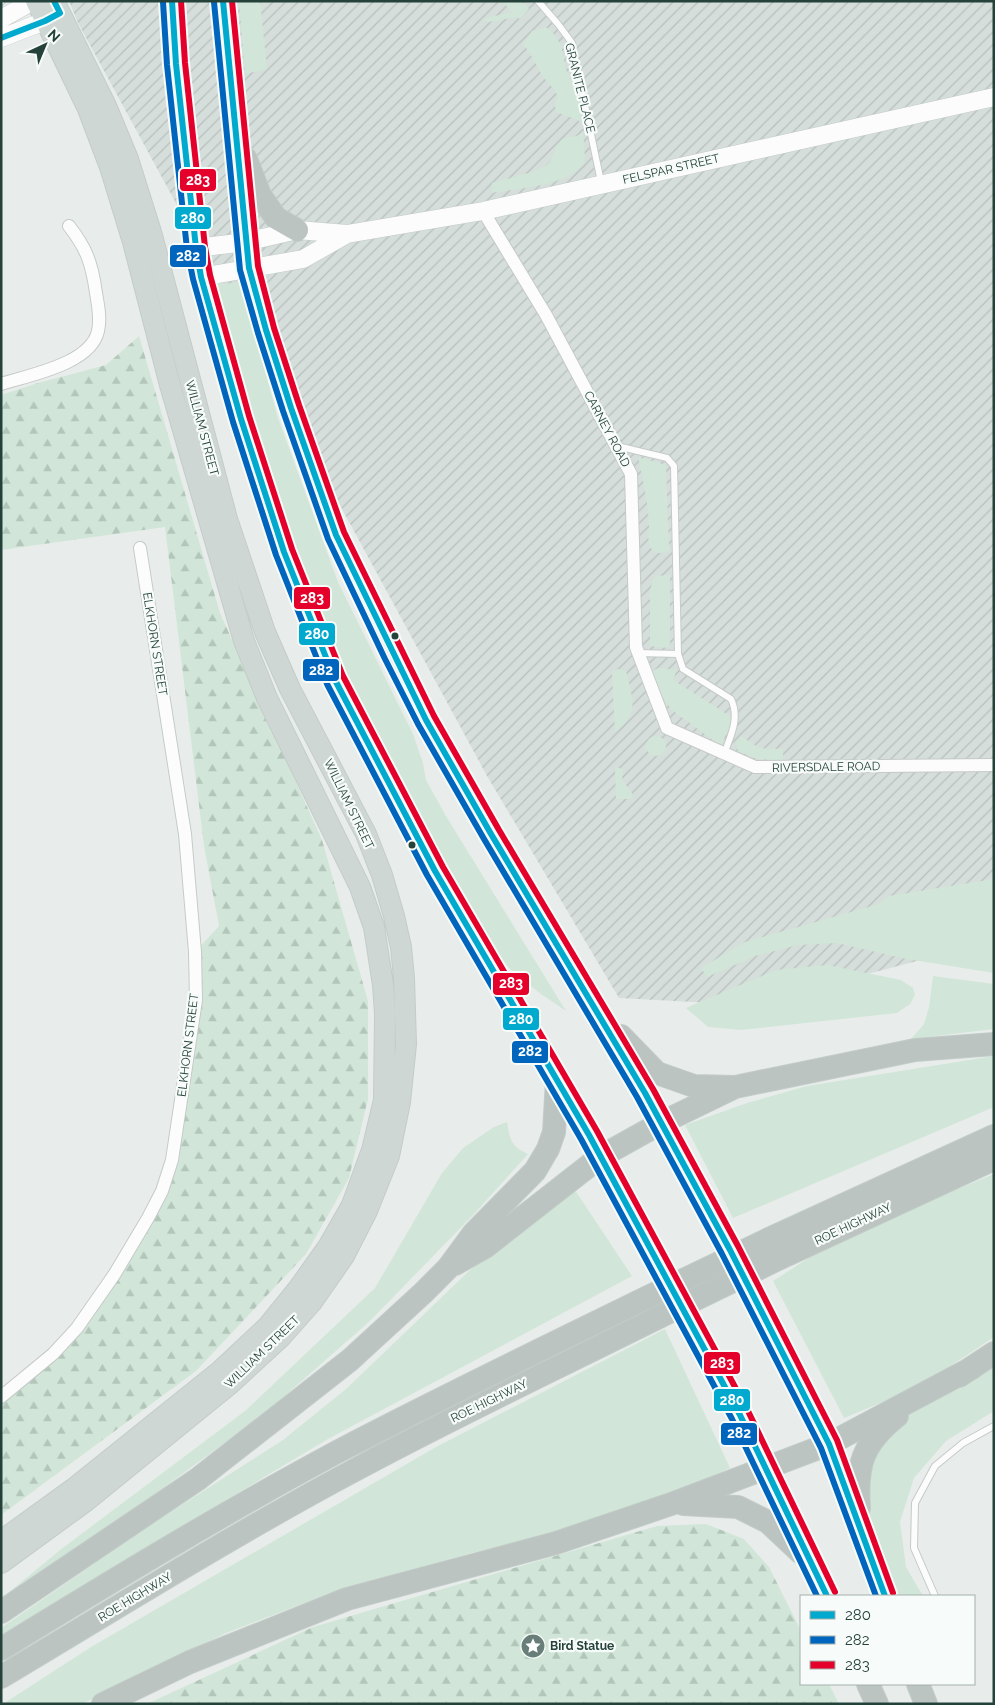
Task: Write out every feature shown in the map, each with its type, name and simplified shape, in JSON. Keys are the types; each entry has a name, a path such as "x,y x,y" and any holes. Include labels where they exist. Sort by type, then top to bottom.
{"highway":[{"path":"172,1 176,64 196,248 201,277 236,402 280,542 335,680 435,872 557,1080 740,1415 828,1595"},
{"path":"223,1 249,268 280,373 336,535 392,656 426,720 491,834 598,1012 730,1250 829,1444 886,1595"},
{"path":"234,120 250,172 260,195 276,218 297,230"},
{"path":"598,1012 657,1073 694,1086 735,1087 915,1050 994,1044"},
{"path":"1,1612 213,1468 350,1360 448,1268 473,1234 535,1171 548,1149 554,1132 557,1080"},
{"path":"448,1268 485,1247 600,1157 661,1123 735,1087"},
{"name":"ROE HIGHWAY","path":"1,1649 193,1533 336,1453 437,1400 769,1239 994,1136"},
{"name":"ROE HIGHWAY","path":"1,1677 207,1554 351,1472 780,1258 994,1159"},
{"path":"860,1529 858,1483 869,1444 882,1428 898,1416 994,1353"},
{"path":"103,1704 190,1662 347,1599 556,1544 674,1503 829,1444 972,1368"},
{"path":"674,1503 738,1507 768,1522 812,1563"},
{"path":"868,1685 877,1704"},
{"path":"918,1685 926,1704"}],"main road":[{"name":"WILLIAM STREET","path":"1,1563 86,1501 230,1384 280,1338 312,1302 344,1256 367,1211 389,1156 400,1102 406,1044 401,947 382,875 366,834 290,689 266,632 226,520 151,232 128,159 106,106 53,12 34,1"},
{"name":"WILLIAM STREET","path":"1,1541 73,1489 220,1371 268,1326 298,1289 328,1247 352,1205 372,1150 384,1100 384,995 374,927 360,887 267,698 244,641 170,384 134,242 110,167 53,12"}],"street":[{"path":"1,19 34,1"},
{"path":"1,38 53,12"},
{"name":"FELSPAR STREET","path":"196,248 246,242 297,230 346,234 483,211 994,97"},
{"name":"CARNEY ROAD","path":"483,211 546,315 631,474 636,647 667,728"},
{"path":"1,384 60,366 76,358 90,347 98,333 100,317 88,256 81,241 69,226"},
{"name":"FELSPAR STREET","path":"201,277 302,259 346,234"},
{"name":"ELKHORN STREET","path":"1,1397 53,1354 77,1328 114,1275 148,1218 162,1192 172,1160 196,1000 195,952 185,834 140,548"},
{"name":"RIVERSDALE ROAD","path":"667,728 755,767 994,765"}],"lane":[{"name":"GRANITE PLACE","path":"538,1 572,43 602,184"},
{"path":"616,446 667,458 674,466 678,654 683,669 731,699 733,703 735,724 724,754"},
{"path":"638,653 678,654"},
{"path":"935,1595 914,1548 915,1503 936,1466 963,1443 994,1426"}],"shaded area":[{"path":"69,1 994,1 994,941 749,1005 619,998 487,776 78,23"}],"green space":[{"path":"239,1 260,1 267,69 245,74"},
{"path":"502,1 521,1 529,9 520,19 517,17 489,22 482,19 512,12"},
{"path":"546,27 553,33 561,45 566,70 576,89 582,124 578,120 556,112 557,94 542,75 523,44 532,31"},
{"path":"583,131 585,159 580,168 571,175 544,184 491,193 492,183 544,167 550,161 559,142 565,138 581,134"},
{"path":"241,283 278,418 338,582 413,734 423,763 426,780 446,816 566,1011 510,969 482,934 343,680 279,515 215,284"},
{"path":"139,336 220,613 322,840 368,1001 368,1099 349,1178 306,1254 196,1371 1,1515 1,1397 77,1328 162,1191 183,1090 195,952 219,926 204,846 165,527 1,550 1,395 106,365"},
{"path":"638,457 666,465 669,551 657,553 650,546 647,501"},
{"path":"670,575 670,643 668,648 650,646 650,591 652,583 656,576"},
{"path":"658,668 677,670 673,680 733,718 721,746 672,710 661,696 652,671"},
{"path":"618,669 626,671 632,704 629,718 615,732 612,672"},
{"path":"656,736 663,739 666,746 663,753 656,756 649,753 646,746 649,739"},
{"path":"741,736 759,748 783,749 783,762 754,758 738,751 736,743"},
{"path":"615,767 623,769 622,780 632,793 633,799 616,799"},
{"path":"994,879 994,973 907,959 837,943 797,945 755,956 707,977 701,968 745,942 879,904 889,896"},
{"path":"827,965 901,980 913,988 915,995 910,1004 897,1013 741,1030 708,1027 686,1008 776,970"},
{"path":"933,976 994,984 994,1029 911,1039 924,1024 929,1007"},
{"path":"994,1056 994,1107 733,1218 685,1125 747,1103 807,1086"},
{"path":"507,1122 512,1142 528,1154 475,1213 370,1321 263,1415 163,1488 1,1601 1,1599 60,1550 245,1411 375,1288 442,1173 463,1148 494,1127"},
{"path":"994,1174 994,1337 919,1387 844,1418 773,1281 821,1250 931,1200"},
{"path":"571,1184 632,1276 328,1439 1,1635 1,1628 152,1524 283,1440 346,1389 470,1270"},
{"path":"665,1329 730,1468 655,1503 567,1530 471,1553 323,1596 226,1633 82,1704 3,1704 91,1647 436,1447"},
{"path":"994,1353 994,1411 946,1441 914,1478 900,1522 906,1567 922,1595 896,1595 861,1529 863,1460 882,1428"},
{"path":"706,1524 744,1539 769,1567 800,1629 800,1685 830,1685 839,1704 147,1704 313,1627 657,1526"}],"transit line":[{"name":"280","path":"1,38 45,21 60,13 54,1"},
{"name":"280","path":"172,1 176,64 196,248 201,277 241,419 284,552 335,680 435,871 589,1135 740,1415 827,1595"},
{"name":"283","path":"181,1 185,63 205,247 210,275 249,416 292,549 343,676 443,867 597,1131 748,1411 835,1592"},
{"name":"280","path":"223,1 249,268 266,330 291,408 336,535 426,720 491,834 645,1093 730,1250 829,1444 885,1595"},
{"name":"283","path":"232,1 258,266 274,328 344,532 434,716 499,830 653,1089 738,1246 837,1440 893,1593"},
{"name":"282","path":"163,2 167,65 187,249 193,279 233,422 276,555 327,684 427,875 581,1139 732,1419 817,1595"},
{"name":"282","path":"214,2 240,270 283,411 328,539 418,724 637,1097 722,1254 821,1448 876,1595"}],"place":[{"name":"Bird Statue","path":"533,1646"}]}
